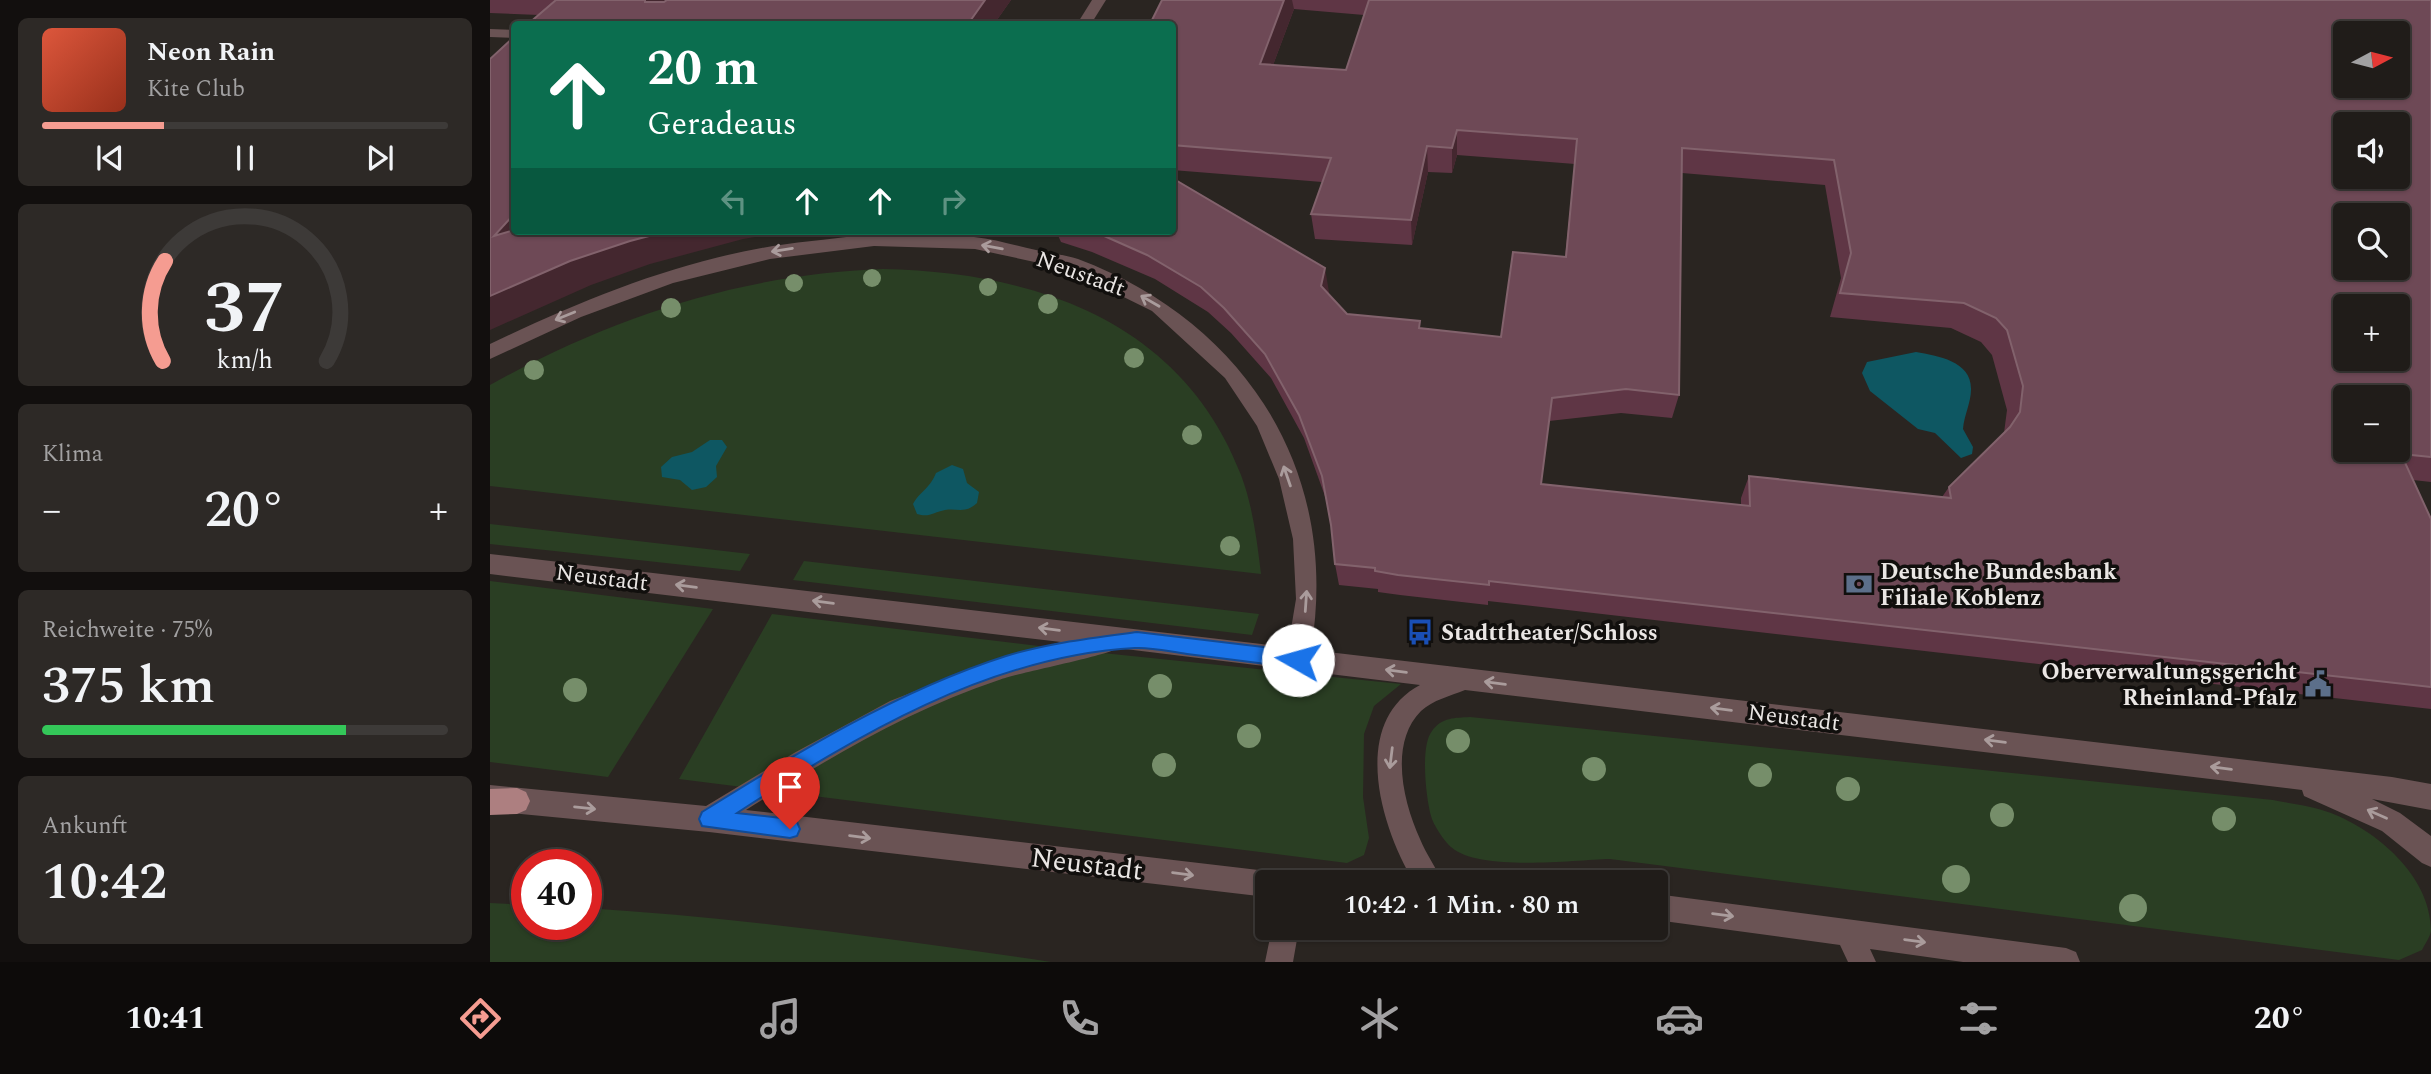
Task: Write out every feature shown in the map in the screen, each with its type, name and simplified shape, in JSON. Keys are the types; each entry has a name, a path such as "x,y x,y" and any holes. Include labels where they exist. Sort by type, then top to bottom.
{"main road":[{"path":"490,800 517,801"}],"street":[{"path":"1086,21 1099,0"},
{"path":"490,33 511,34"},
{"name":"Neustadt","path":"490,352 559,318 672,277 733,260 849,241 962,236 1059,261 1154,303 1181,323 1220,359 1242,386 1274,440 1298,508 1307,572 1307,602 1298,660"},
{"name":"Neustadt","path":"490,564 2289,776 2392,789 2431,797"},
{"path":"709,819 787,769 901,707 1005,665 1064,649 1137,640"},
{"path":"1420,870 1403,836 1393,803 1389,764 1395,731 1409,706 1432,690 1464,679"},
{"path":"2289,776 2385,817 2408,832 2431,854"},
{"name":"Neustadt","path":"517,801 709,819 1255,883"},
{"path":"1668,909 1847,932 1978,956 2066,962"},
{"path":"1847,932 1862,962"},
{"path":"1279,962 1284,940"}],"green space":[{"path":"883,269 940,272 995,281 1048,295 1097,315 1142,343 1182,378 1215,422 1241,475 1249,499 1261,574 490,486 490,385 583,339 679,303 779,280"},
{"path":"490,524 750,554 740,571 490,544"},
{"path":"804,561 1259,614 1252,635 793,580"},
{"path":"490,581 713,609 608,777 490,762"},
{"path":"772,614 1064,649 1401,684 1374,706 1364,734 1363,797 1369,838 1364,855 1347,863 679,779"},
{"path":"1470,717 2273,800 2310,807 2348,821 2398,857 2422,891 2429,911 2431,931 2422,950 2399,960 1610,859 1527,863 1482,860 1464,855 1445,841 1432,819 1426,785 1426,748 1432,731 1444,721"},
{"path":"490,903 511,904 511,940 602,940 602,909 819,930 1051,962 490,962"}],"water":[{"path":"1916,352 1952,362 1966,372 1971,390 1963,429 1973,447 1972,454 1961,458 1935,433 1918,429 1870,391 1862,373 1867,362"},
{"path":"710,440 722,440 727,447 716,466 717,477 706,487 692,490 680,480 662,477 661,467 672,457 692,452"},
{"path":"952,465 963,469 967,483 979,492 977,503 965,510 917,514 913,504 936,473"}],"building":[{"path":"556,0 985,0 970,21 532,21"},
{"path":"1162,0 1284,0 1260,64 1346,70 1369,0 2431,0 2431,457 2410,455 2410,385 2333,385 2333,462 2405,462 2431,519 2431,687 1489,581 1489,585 1398,575 1375,571 1375,568 1335,564 1322,476 1299,415 1265,354 1224,308 1201,287 1147,255 1102,235 1176,235 1176,180 1325,268 1321,286 1347,314 1420,321 1419,328 1501,337 1513,252 1566,257 1577,139 1457,130 1452,148 1427,146 1411,220 1311,214 1331,158 1176,145 1176,21 1152,21","holes":["1682,148 1834,160 1851,253 1840,293 1964,303 1996,318 2007,330 2023,386 2020,412 2010,427 1949,487 1951,498 1749,476 1750,506 1541,484 1552,398 1626,389 1679,395"]},
{"path":"511,40 511,217 494,236 511,231 511,235 653,235 570,261 490,296 490,59"}],"place":[{"name":"Deutsche Bundesbank Filiale Koblenz","path":"1859,584"},
{"name":"Stadttheater/Schloss","path":"1420,632"},
{"name":"Oberverwaltungsgericht Rheinland-Pfalz","path":"2318,684"}],"route":[{"path":"790,829 709,819 787,769 901,707 1005,665 1064,649 1137,640 1298,660"}]}
